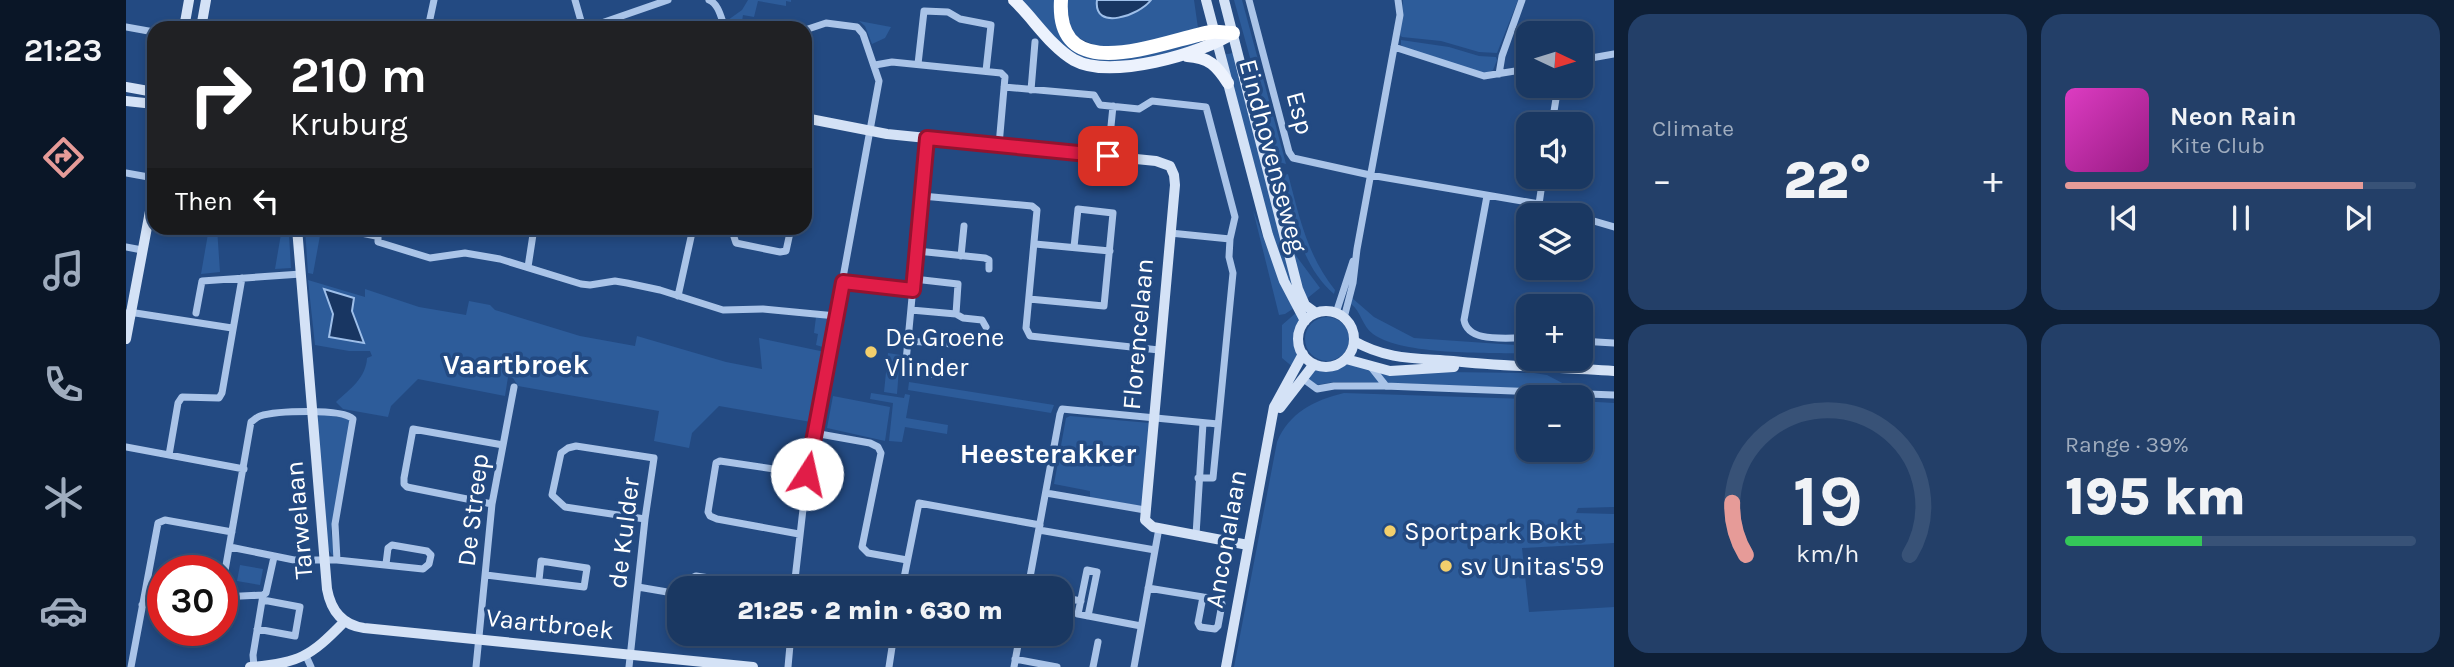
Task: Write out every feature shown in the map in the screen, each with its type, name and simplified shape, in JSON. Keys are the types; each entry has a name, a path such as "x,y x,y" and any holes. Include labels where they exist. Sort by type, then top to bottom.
{"highway":[{"path":"1061,0 1062,21 1070,37 1087,50 1100,54 1120,54 1233,33"}],"main road":[{"path":"1014,0 1056,47 1075,61 1089,66 1122,68 1180,55 1216,38"},
{"path":"1180,55 1196,56 1210,61 1228,83"}],"street":[{"path":"185,21 189,0"},
{"path":"202,21 206,0"},
{"path":"430,21 434,0 440,0"},
{"path":"575,0 582,21"},
{"path":"606,21 668,0"},
{"path":"709,0 718,9 722,21"},
{"name":"Eindhovenseweg","path":"1206,0 1278,266 1305,321"},
{"name":"Eindhovenseweg","path":"1224,0 1297,289 1305,304 1316,313"},
{"name":"Esp","path":"1249,0 1290,156 1370,175 1532,203"},
{"path":"1340,315 1353,283 1400,15 1398,0"},
{"path":"1499,74 1502,56 1522,0"},
{"path":"919,64 924,11 948,12 960,19 991,24 986,71"},
{"path":"795,576 807,474 879,82 863,34 857,27 826,23 812,28"},
{"path":"126,27 147,31"},
{"path":"1031,90 1035,42"},
{"path":"1394,47 1484,76 1516,71"},
{"path":"1593,58 1614,54"},
{"path":"875,65 887,62 919,64 1003,74 999,145"},
{"path":"126,87 147,91"},
{"path":"1004,87 1094,95 1100,105 1141,109 1152,101 1206,107 1235,217 1230,239 1229,257 1233,273 1213,478 1198,478"},
{"path":"126,101 147,103"},
{"path":"812,119 927,138 1108,156 1113,106"},
{"path":"927,138 905,372 938,375"},
{"name":"Florencelaan","path":"1108,156 1162,162 1172,170 1175,185 1146,510"},
{"path":"126,173 147,177"},
{"path":"922,196 1032,206 1037,213 1026,328 1030,336 1159,350"},
{"path":"1487,196 1465,326 1476,336 1516,338"},
{"path":"1029,299 1104,306 1113,213 1078,209 1074,247"},
{"path":"1593,221 1614,227"},
{"path":"961,256 964,226"},
{"path":"126,340 128,312 147,230"},
{"path":"1170,233 1230,239"},
{"name":"Tarwelaan","path":"298,235 313,411 331,560"},
{"path":"377,235 430,258 466,253 528,267 581,284 615,281 660,290 723,310 763,309 836,316"},
{"path":"528,267 533,235"},
{"path":"678,296 691,235"},
{"path":"734,235 736,243 780,252 786,251 789,235"},
{"path":"1035,244 1110,251"},
{"path":"126,247 142,250"},
{"path":"917,251 985,258 989,260 989,269"},
{"path":"196,313 202,281 301,274"},
{"path":"169,455 178,403 182,397 214,400 222,393 242,278"},
{"path":"914,279 958,284 956,314"},
{"path":"843,282 913,290"},
{"path":"911,310 956,314 963,318 982,320 986,327"},
{"path":"1326,311 1340,315 1352,328 1354,341 1351,351 1346,359 1331,367 1314,364 1303,354 1298,337 1305,321 1316,313 1326,311"},
{"path":"128,312 232,328"},
{"path":"908,341 954,345"},
{"path":"1354,341 1391,357 1516,366"},
{"path":"1593,342 1614,343"},
{"name":"Anconalaan","path":"1226,667 1276,401 1303,354"},
{"path":"1346,359 1370,367 1404,371 1470,364"},
{"name":"Anconalaan","path":"1272,419 1314,364"},
{"path":"1370,367 1386,386"},
{"path":"1593,370 1614,371"},
{"path":"1548,371 1561,376"},
{"path":"1302,378 1317,389 1334,386 1386,386 1614,395"},
{"name":"De Streep","path":"476,667 492,504 514,387"},
{"path":"1030,576 1059,414 1062,410 1218,424"},
{"path":"228,555 251,422 259,416 313,411"},
{"name":"Tarwelaan","path":"313,411 345,413 354,421 331,560 330,601 344,622"},
{"path":"1196,535 1203,423"},
{"path":"492,504 407,487 404,478 413,429 503,445"},
{"path":"814,433 870,443 878,447 881,453 862,547 868,553 907,560"},
{"name":"de Kulder","path":"629,667 654,458 579,446 568,448 561,453 552,495 565,507 645,519"},
{"path":"126,447 244,469"},
{"path":"799,534 717,519 708,512 716,463 720,461 807,474"},
{"path":"1046,493 1146,510 1147,524 1248,545"},
{"path":"904,576 920,503 1155,550"},
{"path":"131,667 160,521 232,532"},
{"path":"1134,667 1159,528"},
{"path":"230,547 294,560 331,560 425,568 429,564 430,555 427,551 392,545 388,548 386,564"},
{"path":"274,556 269,589 263,598 257,629 253,667 290,663 306,656 344,622"},
{"path":"486,575 584,587 587,568 541,561 539,580"},
{"path":"1088,616 1097,572 1087,570 1078,614 1088,616 1142,626"},
{"path":"638,587 667,592"},
{"path":"1148,588 1218,599 1222,604 1215,629 1200,627 1198,623 1203,597"},
{"path":"238,597 263,598 300,607 295,636 257,629"},
{"path":"1073,599 1081,601"},
{"path":"142,605 147,605"},
{"name":"Vaartbroek","path":"344,622 364,628 753,667"},
{"path":"1093,667 1098,642"},
{"path":"788,667 790,646"},
{"path":"889,667 892,646"},
{"path":"306,656 311,667"},
{"path":"1015,663 1057,667"}],"shaded area":[{"path":"748,0 791,0 786,1 786,6 758,1 754,17 743,15 742,21 728,21 742,10"},
{"path":"1018,0 1059,0 1058,12 1087,53 1198,39 1199,46 1121,65 1076,58"},
{"path":"1064,0 1097,0 1096,4 1139,11 1151,0 1194,0 1198,28 1110,52 1072,35"},
{"path":"1097,0 1151,0 1128,15 1109,18 1102,16 1098,10"},
{"path":"1234,0 1242,0 1286,164 1279,162"},
{"path":"1403,0 1518,0 1497,53 1479,52 1441,41 1402,37"},
{"path":"859,21 891,27 885,38 872,44 865,26"},
{"path":"1401,40 1449,47 1479,56 1496,57 1497,60 1493,70 1484,74 1405,48 1401,45"},
{"path":"1233,53 1294,291 1281,267 1222,55"},
{"path":"1288,174 1305,235 1317,263 1335,290 1334,294 1313,269 1299,240 1282,176"},
{"path":"1253,210 1294,308 1285,314 1279,315"},
{"path":"208,235 217,235 220,272 201,274"},
{"path":"281,235 289,235 291,268 275,269"},
{"path":"305,235 320,235 313,274 308,273"},
{"path":"1291,249 1320,288 1304,301"},
{"path":"308,280 365,297 365,289 419,307 466,315 469,301 490,305 495,310 580,336 635,346 637,336 726,362 762,369 759,338 825,352 811,422 719,406 692,433 689,448 654,441 659,411 518,386 513,378 508,377 505,396 418,379 391,406 388,417 343,409 336,402 352,388 364,371 367,358 372,356 370,351 349,351 315,345","holes":["325,289 352,311 363,342 333,314"]},
{"path":"324,289 354,298 352,311 364,343 329,337 333,314"},
{"path":"1352,298 1374,317 1414,338 1516,345 1516,354 1447,352 1387,341 1369,331 1351,304"},
{"path":"1297,312 1302,321 1297,333 1296,346 1299,355 1294,368 1282,358 1282,325"},
{"path":"816,317 832,319 826,348 816,345"},
{"path":"1327,317 1336,318 1343,323 1348,330 1348,348 1343,355 1336,360 1327,361 1318,360 1311,355 1306,348 1305,339 1306,330 1311,323 1318,318"},
{"path":"888,353 900,355 897,394 884,392"},
{"path":"1347,364 1443,372 1534,373 1547,375 1566,385 1516,385 1516,388 1334,382 1317,385 1307,378 1314,369 1334,369"},
{"path":"909,382 1054,405 1051,413 908,390"},
{"path":"871,393 904,398 905,394 910,395 906,418 948,425 947,434 905,427 902,442 889,441 893,403 870,399"},
{"name":"Sportpark Bokt","path":"1344,393 1516,399 1516,462 1593,462 1593,402 1614,403 1614,507 1578,508 1576,513 1614,514 1614,543 1522,548 1529,612 1614,607 1614,667 1234,667 1277,442 1288,423 1304,409"},
{"path":"833,396 890,407 885,441 827,428"},
{"path":"323,414 349,419 351,422 331,531 334,555 328,549 317,419"},
{"path":"1070,416 1150,423 1142,506 1090,498 1090,491 1054,484 1066,418"},
{"path":"240,565 263,569 260,585 238,581"}],"place":[{"name":"De Groene Vlinder","path":"871,352"},
{"name":"Sportpark Bokt","path":"1390,531"},
{"name":"sv Unitas'59","path":"1446,566"}],"district":[{"name":"Vaartbroek","path":"516,364"},
{"name":"Heesterakker","path":"1048,453"}],"route":[{"path":"807,474 843,282 913,290 927,138 1108,156"}]}
